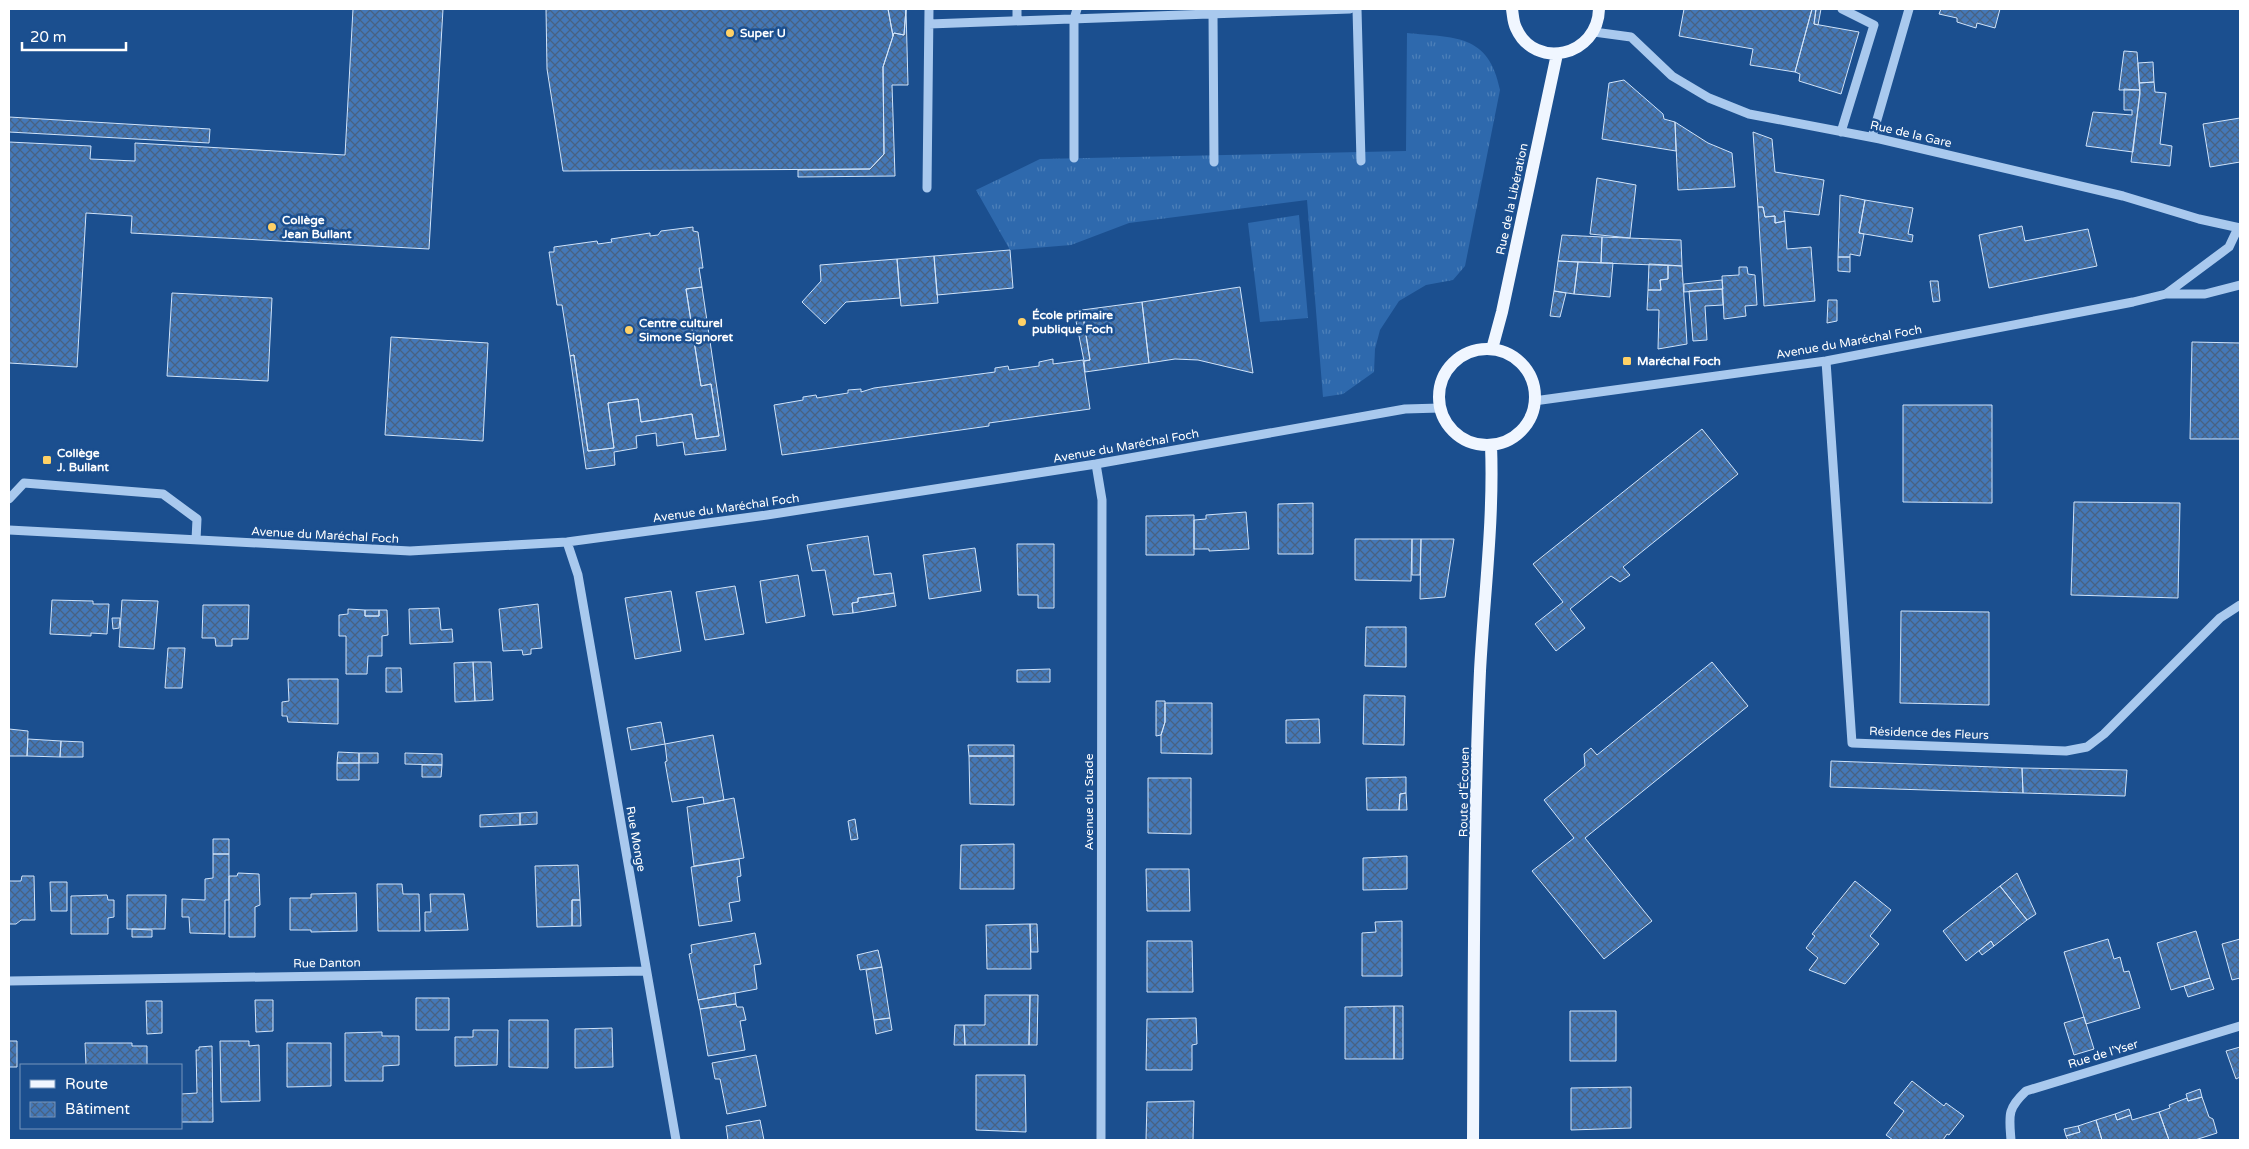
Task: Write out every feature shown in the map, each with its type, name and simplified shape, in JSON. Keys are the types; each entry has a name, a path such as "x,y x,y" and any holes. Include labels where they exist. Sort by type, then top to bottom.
{"main road":[{"path":"1512,9 1515,27 1523,40 1541,52 1556,54 1570,52 1584,44 1594,32 1599,18 1599,9"},
{"name":"Rue de la Libération","path":"1492,349 1502,312 1556,54"},
{"path":"1492,349 1516,358 1525,368 1531,379 1534,401 1532,414 1525,426 1516,435 1491,445 1471,441 1454,431 1445,420 1440,408 1439,393 1443,378 1451,365 1462,355 1476,350 1492,349"},
{"name":"Route d'Écouen","path":"1473,1140 1480,671 1492,478 1491,445"}],"street":[{"path":"928,188 929,9"},
{"path":"1017,9 1017,20"},
{"path":"1074,158 1074,19 1077,9"},
{"path":"929,24 1350,9"},
{"path":"1357,9 1361,161"},
{"path":"1841,132 1874,25 1842,9"},
{"path":"1872,137 1908,9"},
{"path":"1213,14 1214,162"},
{"name":"Rue de la Gare","path":"1594,32 1631,37 1672,76 1709,98 1749,114 1872,137 2123,196 2199,220 2239,228"},
{"path":"2166,294 2229,247 2239,228"},
{"path":"2166,294 2205,294 2240,285"},
{"name":"Avenue du Maréchal Foch","path":"1534,401 1826,361 2166,294"},
{"name":"Résidence des Fleurs","path":"1826,361 1852,743 2066,752 2087,747 2104,734 2220,618 2240,605"},
{"name":"Avenue du Maréchal Foch","path":"9,530 410,552 567,542 767,515 1096,464 1395,411 1440,408"},
{"name":"Avenue du Stade","path":"1096,464 1102,500 1101,1140"},
{"path":"9,498 24,483 163,494 197,519 196,540"},
{"name":"Rue Monge","path":"567,542 578,575 676,1140"},
{"name":"Rue Danton","path":"9,981 646,971"},
{"name":"Rue de l'Yser","path":"2011,1140 2009,1119 2013,1104 2026,1091 2240,1026"}],"green space":[{"path":"1407,33 1454,38 1478,48 1495,71 1500,90 1465,266 1453,280 1426,285 1399,301 1380,330 1375,349 1374,372 1343,394 1323,397 1307,200 1129,223 1071,245 1010,250 976,190 1040,159 1406,151"},
{"path":"1299,215 1308,318 1260,322 1248,223"}],"building":[{"path":"353,9 443,9 429,249 131,233 132,216 86,213 77,367 9,363 9,142 91,146 90,159 135,161 135,143 345,155"},
{"path":"546,9 888,9 893,36 883,67 884,154 870,169 563,171 547,69"},
{"path":"888,9 906,9 904,35 894,33 893,36"},
{"path":"906,9 908,85 892,85 895,176 798,177 798,170 870,169 884,154 883,67 894,33 904,35"},
{"path":"1684,9 1812,9 1795,72 1750,65 1753,49 1679,36"},
{"path":"1812,9 1816,9 1814,24 1859,32 1841,94 1799,81 1800,74 1795,72"},
{"path":"1816,9 1821,9 1818,25 1814,24"},
{"path":"1941,9 2000,9 1995,28 1977,23 1976,28 1957,22 1957,18 1939,14"},
{"path":"2124,51 2137,52 2140,90 2119,90"},
{"path":"2153,62 2154,82 2139,83 2138,63"},
{"path":"1624,80 1663,114 1664,119 1675,122 1676,151 1602,139 1609,83"},
{"path":"2154,82 2155,92 2166,93 2160,144 2172,146 2170,166 2131,162 2140,94 2139,83"},
{"path":"2124,89 2140,90 2133,152 2086,146 2093,112 2132,115 2132,110 2124,110"},
{"path":"9,117 210,129 209,143 9,132"},
{"path":"2240,118 2240,162 2210,167 2203,124"},
{"path":"1675,122 1708,143 1732,153 1735,187 1678,190"},
{"path":"1753,132 1772,139 1775,172 1824,180 1819,215 1784,211 1785,221 1775,223 1775,216 1765,217 1763,207 1758,207"},
{"path":"1597,178 1636,185 1630,238 1590,234"},
{"path":"1840,195 1865,200 1859,233 1864,234 1860,256 1850,254 1850,257 1838,257"},
{"path":"1865,200 1913,208 1908,234 1913,235 1912,242 1859,233"},
{"path":"1758,207 1763,207 1765,217 1775,216 1775,223 1785,221 1787,249 1811,247 1815,301 1764,306"},
{"path":"2022,226 2025,241 2088,229 2097,266 1989,288 1979,235"},
{"name":"Centre culturel Simone Signoret","path":"693,227 693,231 698,232 703,268 699,268 702,287 686,289 701,386 711,384 719,436 696,439 692,414 641,422 638,399 608,403 614,448 588,451 574,355 570,356 562,305 557,305 549,252 554,252 554,247 597,241 598,244 612,242 611,239 650,233 650,236 658,235 661,231"},
{"path":"1562,235 1602,237 1601,263 1558,261"},
{"path":"1602,237 1681,240 1682,266 1601,263"},
{"path":"1010,250 1013,288 937,295 934,256"},
{"path":"934,256 938,303 901,306 897,259"},
{"path":"1838,257 1850,257 1850,272 1838,271"},
{"path":"897,259 900,298 846,302 825,324 802,302 821,281 820,265"},
{"path":"1558,261 1578,262 1574,294 1554,291"},
{"path":"1578,262 1613,263 1610,297 1574,294"},
{"path":"1649,264 1668,265 1668,279 1660,280 1661,290 1648,290"},
{"path":"1668,265 1682,266 1687,344 1658,349 1659,310 1647,310 1648,290 1661,290 1660,280 1668,279"},
{"path":"1739,267 1747,267 1748,274 1755,275 1757,305 1745,306 1746,316 1724,319 1722,276 1739,275"},
{"path":"1722,280 1723,289 1684,292 1684,284"},
{"path":"1930,281 1938,281 1940,301 1933,302"},
{"path":"702,287 726,450 685,455 683,442 657,446 656,433 636,436 637,448 614,452 615,465 586,469 570,356 574,355 588,451 614,448 608,403 638,399 641,422 692,414 696,439 719,436 711,384 701,386 686,289"},
{"path":"1240,287 1253,373 1198,360 1175,359 1149,363 1142,302"},
{"path":"1722,289 1723,305 1705,306 1707,340 1693,341 1689,291"},
{"path":"1554,291 1566,293 1560,317 1550,316"},
{"path":"172,293 272,298 268,381 167,376"},
{"path":"1828,300 1837,300 1837,321 1827,323"},
{"path":"1142,302 1149,363 1085,372 1084,361 1090,360 1082,310"},
{"path":"1082,310 1090,360 1084,361 1074,311"},
{"path":"391,337 488,343 483,441 385,435"},
{"path":"2192,342 2240,343 2240,439 2190,439"},
{"path":"1053,359 1053,364 1083,360 1090,409 989,423 989,426 782,455 774,405 803,400 803,397 816,395 817,398 848,393 848,390 861,389 861,392 874,388 995,372 995,368 1008,366 1009,370 1039,366 1039,362"},
{"path":"1903,405 1992,405 1992,503 1903,502"},
{"path":"1702,429 1738,474 1623,567 1630,575 1620,582 1611,576 1570,609 1585,628 1556,651 1535,624 1563,602 1533,564"},
{"path":"2074,502 2180,503 2178,598 2071,595"},
{"path":"1313,503 1313,554 1278,554 1278,504"},
{"path":"1246,512 1249,549 1209,551 1209,549 1194,549 1194,520 1206,519 1206,515"},
{"path":"1194,515 1194,555 1146,555 1146,516"},
{"path":"868,536 874,575 891,573 894,593 858,598 858,602 852,603 853,613 833,615 825,570 812,571 807,545"},
{"path":"1355,539 1412,539 1411,581 1355,580"},
{"path":"1412,539 1421,539 1420,575 1412,575"},
{"path":"1421,539 1454,539 1445,597 1420,599"},
{"path":"1017,544 1054,544 1054,608 1038,608 1038,595 1018,595"},
{"path":"975,548 981,591 929,599 923,555"},
{"path":"798,575 805,616 766,623 760,581"},
{"path":"735,586 744,634 705,640 696,592"},
{"path":"671,591 681,651 635,659 625,598"},
{"path":"894,593 896,606 853,613 852,603 858,602 858,598"},
{"path":"52,600 93,601 93,604 109,604 107,634 91,633 91,636 50,634"},
{"path":"122,600 158,601 154,649 119,647"},
{"path":"538,604 542,648 531,649 531,654 523,655 522,650 503,651 499,609"},
{"path":"203,605 249,605 248,639 232,639 232,646 216,646 215,638 202,638"},
{"path":"439,608 441,630 452,629 453,642 410,644 409,609"},
{"path":"348,609 365,610 365,616 379,616 379,610 387,610 388,635 382,636 382,656 368,656 367,674 346,674 346,636 339,636 339,615 348,614"},
{"path":"365,610 379,610 379,616 365,616"},
{"path":"1901,611 1989,612 1989,705 1900,703"},
{"path":"112,618 120,618 119,628 113,629"},
{"path":"1366,627 1406,627 1406,667 1365,666"},
{"path":"168,648 185,648 182,688 165,688"},
{"path":"473,662 491,662 493,700 475,701"},
{"path":"473,662 475,701 455,702 454,663"},
{"path":"1712,662 1748,706 1585,838 1652,921 1604,959 1532,871 1574,838 1544,800 1585,766 1584,754 1591,748 1597,755"},
{"path":"386,668 401,668 402,692 386,692"},
{"path":"1050,669 1050,682 1017,682 1017,670"},
{"path":"288,679 338,679 338,724 288,722 287,716 282,716 282,702 289,701"},
{"path":"1364,695 1405,696 1404,745 1363,744"},
{"path":"1156,701 1165,701 1165,722 1161,735 1156,736"},
{"path":"1165,703 1212,703 1212,754 1161,753 1161,735 1165,722"},
{"path":"1319,719 1320,743 1286,743 1286,720"},
{"path":"661,722 665,744 631,750 627,728"},
{"path":"9,729 28,731 27,756 9,756"},
{"path":"713,735 724,800 704,804 703,797 672,802 665,762 667,761 665,744"},
{"path":"28,739 61,741 60,757 27,756"},
{"path":"61,741 83,742 83,757 60,757"},
{"path":"968,745 1014,745 1014,756 969,756"},
{"path":"338,752 359,753 359,763 337,763"},
{"path":"359,753 378,753 378,763 359,763"},
{"path":"405,753 442,754 442,765 405,764"},
{"path":"969,756 1014,756 1014,805 970,804"},
{"path":"1831,761 2022,768 2023,793 1830,787"},
{"path":"337,763 359,763 359,780 337,780"},
{"path":"422,765 442,765 441,777 422,777"},
{"path":"2022,768 2127,770 2125,796 2023,793"},
{"path":"1406,777 1406,793 1400,794 1399,810 1367,810 1366,778"},
{"path":"1148,778 1191,778 1191,834 1148,833"},
{"path":"1406,793 1407,810 1399,810 1400,794"},
{"path":"734,798 744,858 694,866 687,807"},
{"path":"537,812 537,824 520,825 520,813"},
{"path":"520,813 520,825 480,827 480,815"},
{"path":"855,819 858,839 851,840 848,821"},
{"path":"213,839 229,839 229,854 213,854"},
{"path":"1014,844 1014,889 960,889 961,845"},
{"path":"213,854 229,854 229,900 225,900 225,934 190,933 189,917 182,917 182,899 205,900 205,879 213,878"},
{"path":"1407,856 1407,889 1363,890 1363,858"},
{"path":"739,859 741,876 737,877 740,901 729,903 732,921 699,926 691,867"},
{"path":"578,865 580,900 572,900 572,926 537,927 535,866"},
{"path":"1146,869 1189,869 1190,911 1147,911"},
{"path":"238,873 259,874 260,905 255,907 255,937 229,937 229,876 237,876"},
{"path":"2017,873 2036,914 2027,920 2000,886"},
{"path":"22,876 34,876 35,920 21,920 16,924 9,924 9,881 21,881"},
{"path":"1855,881 1891,910 1870,936 1879,944 1845,984 1809,970 1818,958 1806,948 1815,936 1812,934"},
{"path":"50,882 67,882 67,911 51,911"},
{"path":"377,884 402,884 403,894 419,894 420,931 378,931"},
{"path":"2000,886 2027,920 1994,946 1991,941 1966,961 1943,931"},
{"path":"356,893 357,931 311,932 311,930 290,930 290,898 311,898 311,894"},
{"path":"430,894 464,894 468,930 425,931 425,912 431,912"},
{"path":"107,895 108,900 114,900 114,917 108,918 108,934 71,934 71,896"},
{"path":"127,895 166,895 165,929 127,929"},
{"path":"572,900 580,900 581,926 572,926"},
{"path":"1402,921 1402,976 1362,976 1362,933 1376,932 1375,922"},
{"path":"1030,924 1037,924 1038,952 1031,952"},
{"path":"1030,924 1031,969 987,969 986,925"},
{"path":"132,929 152,930 152,937 132,937"},
{"path":"2196,931 2210,978 2171,990 2157,943"},
{"path":"755,933 761,964 754,965 757,989 698,1000 689,954 692,953 691,945"},
{"path":"2108,939 2114,959 2120,957 2124,972 2129,971 2140,1008 2086,1024 2064,952"},
{"path":"2240,939 2240,978 2232,980 2222,944"},
{"path":"1147,941 1192,941 1193,992 1147,992"},
{"path":"1991,941 1994,946 1982,955 1979,951"},
{"path":"878,950 882,967 860,970 857,955"},
{"path":"882,967 890,1018 874,1020 866,970"},
{"path":"2210,978 2214,989 2188,997 2184,986"},
{"path":"735,993 736,1004 700,1009 698,1000"},
{"path":"985,995 1030,995 1029,1045 965,1045 964,1025 985,1025"},
{"path":"1030,995 1038,995 1037,1045 1029,1045"},
{"path":"416,998 449,998 449,1030 416,1030"},
{"path":"255,1000 273,1000 273,1031 256,1032"},
{"path":"146,1001 162,1001 162,1033 147,1034"},
{"path":"736,1004 737,1007 743,1007 746,1020 740,1021 745,1050 708,1056 700,1009"},
{"path":"1394,1006 1403,1006 1403,1059 1394,1059"},
{"path":"1394,1006 1394,1059 1345,1059 1345,1007"},
{"path":"1570,1011 1616,1011 1616,1061 1570,1061"},
{"path":"2084,1017 2094,1049 2074,1055 2064,1023"},
{"path":"890,1018 892,1030 876,1034 874,1020"},
{"path":"1196,1018 1197,1044 1192,1045 1192,1070 1146,1070 1147,1019"},
{"path":"509,1020 548,1020 548,1068 509,1067"},
{"path":"955,1025 964,1025 965,1045 954,1045"},
{"path":"612,1028 613,1067 575,1068 575,1029"},
{"path":"473,1030 498,1030 497,1065 455,1066 455,1037 473,1037"},
{"path":"382,1032 382,1036 399,1036 399,1065 383,1066 383,1081 345,1081 345,1033"},
{"path":"9,1041 17,1041 17,1067 9,1067"},
{"path":"220,1041 249,1041 249,1046 259,1045 260,1101 221,1102"},
{"path":"85,1043 132,1043 132,1046 147,1046 147,1064 86,1064"},
{"path":"287,1043 331,1043 331,1086 287,1087"},
{"path":"212,1046 213,1122 182,1122 182,1094 197,1093 196,1050 199,1050 199,1047"},
{"path":"2240,1047 2240,1077 2236,1079 2226,1051"},
{"path":"756,1055 766,1106 727,1114 720,1079 715,1079 712,1063"},
{"path":"976,1075 1025,1075 1026,1132 976,1130"},
{"path":"1912,1081 1944,1106 1946,1103 1964,1116 1943,1140 1893,1140 1886,1135 1904,1111 1894,1103"},
{"path":"1631,1087 1631,1128 1571,1130 1571,1088"},
{"path":"2200,1089 2202,1097 2188,1101 2186,1094"},
{"path":"2202,1097 2209,1117 2213,1119 2217,1133 2195,1140 2169,1140 2159,1112 2170,1108 2169,1105 2187,1098 2188,1101"},
{"path":"1194,1101 1193,1140 1146,1140 1147,1102"},
{"path":"2129,1109 2131,1115 2117,1120 2115,1114"},
{"path":"2159,1112 2169,1140 2102,1140 2096,1120 2115,1114 2117,1120 2131,1115 2132,1120"},
{"path":"760,1120 764,1140 728,1140 726,1126"},
{"path":"2096,1120 2102,1140 2068,1140 2066,1136 2080,1132 2078,1126"},
{"path":"2078,1126 2080,1132 2066,1136 2064,1129"}],"place":[{"name":"Super U","path":"730,33"},
{"name":"Collège Jean Bullant","path":"272,227"},
{"name":"École primaire publique Foch","path":"1022,322"},
{"name":"Centre culturel Simone Signoret","path":"629,330"},
{"name":"Maréchal Foch","path":"1627,361"},
{"name":"Collège J. Bullant","path":"47,460"}]}
